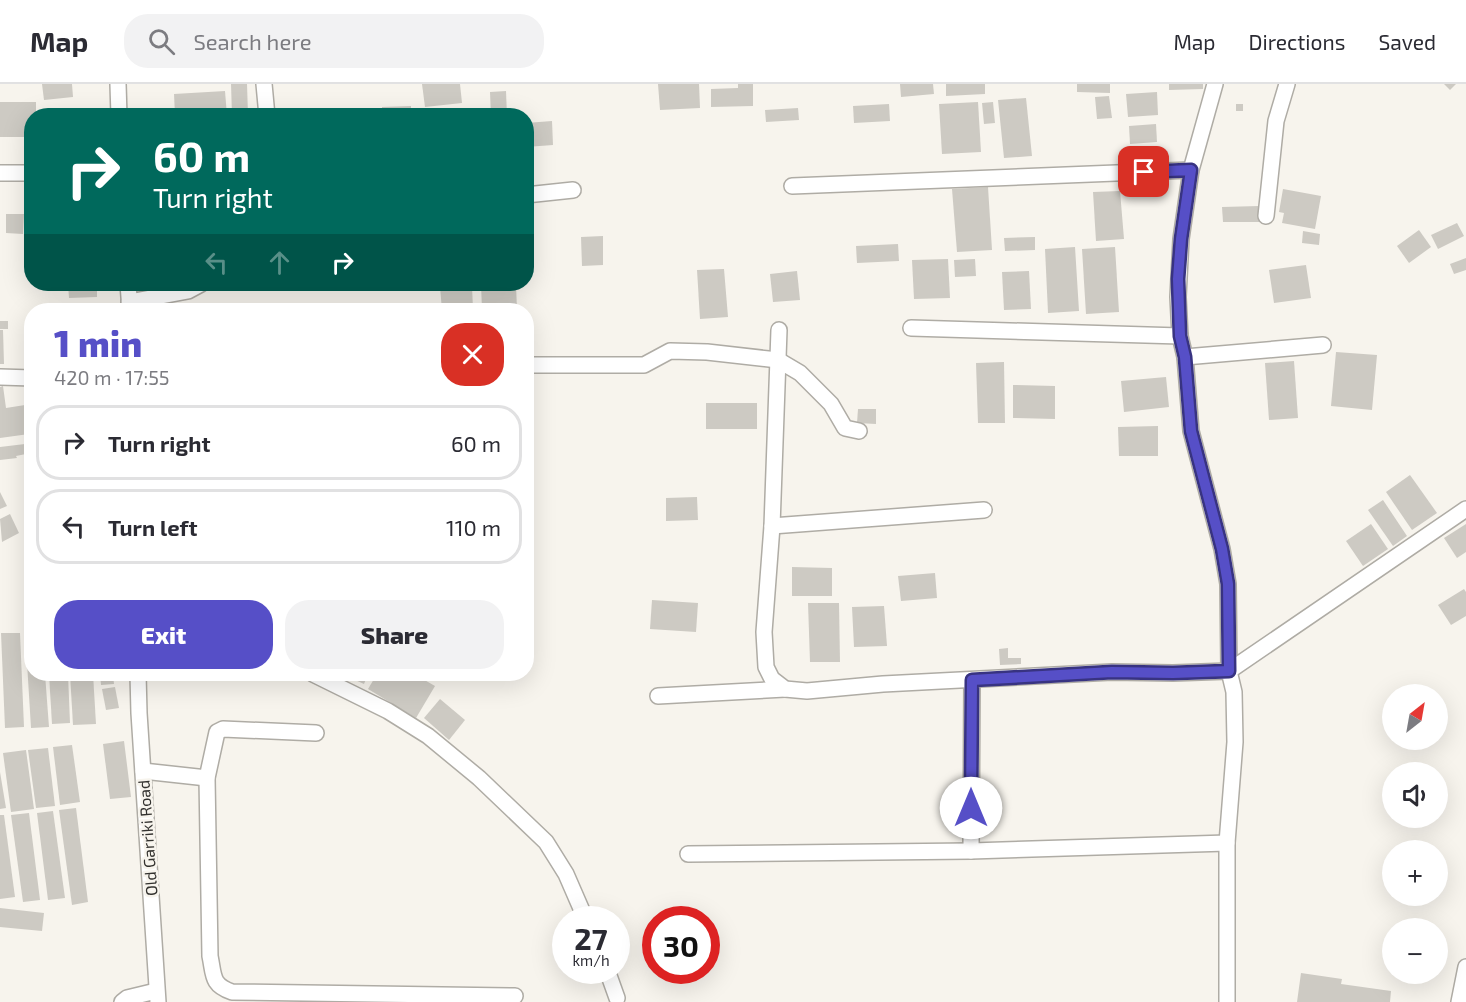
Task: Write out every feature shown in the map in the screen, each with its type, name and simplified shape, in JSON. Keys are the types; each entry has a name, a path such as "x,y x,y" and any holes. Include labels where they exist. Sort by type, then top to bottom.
{"street":[{"path":"118,84 119,108"},
{"path":"264,84 266,108"},
{"path":"1215,84 1191,170 1178,279 1180,336 1185,357 1191,431 1222,549 1228,584 1229,671 1234,692 1235,742 1227,843 1227,1002"},
{"path":"1266,216 1276,121 1287,84"},
{"path":"792,186 1191,170"},
{"path":"0,173 24,173"},
{"path":"534,194 573,190"},
{"path":"141,303 188,291"},
{"path":"911,328 1180,336"},
{"path":"779,330 772,526 765,632 766,668 772,680 785,689"},
{"path":"1185,357 1323,345"},
{"path":"534,365 644,365 670,351 707,352 778,360 800,373 831,404 845,428 859,431"},
{"path":"0,377 24,378"},
{"path":"658,696 785,689 807,691 893,683 1112,672 1229,671 1466,509"},
{"path":"772,526 984,510"},
{"path":"971,851 972,680"},
{"name":"Old Garriki Road","path":"138,681 157,996"},
{"path":"328,681 388,711 428,736 478,778 546,842 566,874 580,906"},
{"path":"316,733 223,729 216,732 207,778 210,956 215,981 221,988 232,992 515,996"},
{"path":"142,771 207,778"},
{"path":"688,854 971,851 1227,843"},
{"path":"1459,1002 1466,967"},
{"path":"612,984 617,998"},
{"path":"122,1002 128,998 157,996"}],"building":[{"path":"42,84 72,84 73,97 44,100"},
{"path":"231,84 247,84 248,108 232,108"},
{"path":"422,84 460,84 462,103 425,107"},
{"path":"658,84 699,84 700,108 660,110"},
{"path":"738,84 753,84 753,106 711,107 711,89 738,88"},
{"path":"900,84 933,84 934,94 901,97"},
{"path":"946,84 985,84 985,94 946,96"},
{"path":"1077,84 1110,84 1110,93 1077,92"},
{"path":"1169,84 1203,84 1203,89 1169,90"},
{"path":"1444,84 1456,84 1450,90"},
{"path":"225,91 226,108 175,108 174,94"},
{"path":"506,91 507,108 491,108 490,92"},
{"path":"1157,92 1158,115 1128,117 1126,94"},
{"path":"1109,96 1112,118 1097,119 1095,97"},
{"path":"1026,98 1032,156 1004,158 998,100"},
{"path":"0,102 36,102 36,108 24,108 24,137 0,137"},
{"path":"978,102 981,152 942,154 939,104"},
{"path":"993,102 995,123 984,124 982,103"},
{"path":"889,104 890,121 854,123 853,106"},
{"path":"1236,104 1243,104 1243,111 1236,111"},
{"path":"411,106 411,108 382,108"},
{"path":"798,108 799,120 766,122 765,110"},
{"path":"552,121 553,145 534,146 534,122"},
{"path":"1156,124 1157,142 1130,144 1129,126"},
{"path":"988,187 992,250 957,252 952,189"},
{"path":"1283,189 1321,196 1315,229 1282,223 1284,213 1279,212"},
{"path":"1120,191 1124,239 1096,241 1093,192"},
{"path":"1259,206 1259,222 1223,222 1222,207"},
{"path":"6,214 24,214 23,234 6,233"},
{"path":"1457,223 1464,236 1438,249 1431,235"},
{"path":"1419,230 1431,247 1409,263 1397,246"},
{"path":"1303,231 1320,234 1319,245 1302,243"},
{"path":"603,236 603,265 582,266 581,237"},
{"path":"1035,237 1035,250 1005,251 1004,238"},
{"path":"898,244 899,261 857,263 856,246"},
{"path":"1075,247 1079,311 1048,313 1045,249"},
{"path":"1115,247 1119,312 1086,314 1082,249"},
{"path":"1466,258 1466,270 1454,274 1450,264"},
{"path":"948,259 950,298 914,299 912,260"},
{"path":"975,259 976,276 955,277 954,260"},
{"path":"1306,265 1311,298 1274,303 1269,270"},
{"path":"724,269 728,317 700,319 697,270"},
{"path":"797,271 800,300 773,302 770,274"},
{"path":"1029,271 1031,309 1004,310 1002,272"},
{"path":"68,291 97,291 97,297 69,298"},
{"path":"440,291 472,291 473,303 441,303"},
{"path":"481,291 516,291 517,303 482,303"},
{"path":"0,321 8,321 8,329 0,329"},
{"path":"0,330 3,330 4,364 0,364"},
{"path":"1336,352 1377,355 1372,410 1331,406"},
{"path":"1294,361 1298,418 1269,420 1265,363"},
{"path":"1004,362 1005,423 978,423 976,363"},
{"path":"1166,377 1169,407 1124,412 1121,381"},
{"path":"1013,385 1055,386 1055,419 1013,418"},
{"path":"3,386 6,408 24,405 24,435 0,438 0,387"},
{"path":"706,403 757,403 757,429 706,429"},
{"path":"858,409 876,409 876,424 857,423"},
{"path":"1158,426 1158,456 1119,456 1118,427"},
{"path":"24,444 24,454 16,456 17,458 0,460 0,447"},
{"path":"1410,475 1437,513 1412,530 1386,492"},
{"path":"0,492 7,506 0,509"},
{"path":"697,497 698,520 666,521 666,498"},
{"path":"1383,500 1407,536 1393,546 1368,510"},
{"path":"10,514 19,533 2,542 0,519"},
{"path":"1371,524 1388,549 1363,566 1346,541"},
{"path":"1466,524 1466,552 1457,558 1444,538"},
{"path":"792,567 832,568 832,596 792,596"},
{"path":"935,573 937,598 901,601 898,576"},
{"path":"1464,589 1466,616 1451,625 1438,605"},
{"path":"652,600 698,603 696,632 650,629"},
{"path":"808,603 839,603 840,662 810,662"},
{"path":"884,606 887,646 854,647 852,607"},
{"path":"1,633 20,633 24,727 5,728"},
{"path":"1008,648 1008,658 1021,658 1021,664 1000,665 999,649"},
{"path":"28,681 46,681 49,727 31,728"},
{"path":"49,681 68,681 70,723 52,724"},
{"path":"70,681 93,681 96,724 73,725"},
{"path":"101,681 114,681 114,684 101,685"},
{"path":"373,681 426,681 435,686 416,718 368,689"},
{"path":"115,687 119,708 106,710 102,689"},
{"path":"440,699 465,720 449,740 424,718"},
{"path":"124,741 131,797 110,799 103,744"},
{"path":"72,745 80,802 60,805 53,747"},
{"path":"48,748 55,806 36,808 28,750"},
{"path":"26,750 34,809 11,812 3,753"},
{"path":"0,772 6,808 0,809"},
{"path":"76,808 88,902 72,905 59,810"},
{"path":"53,811 65,898 48,900 37,813"},
{"path":"29,813 40,900 23,902 11,815"},
{"path":"0,815 4,815 15,897 0,899"},
{"path":"0,908 44,913 42,931 0,927"},
{"path":"1301,973 1342,979 1341,984 1391,991 1390,1002 1297,1002"}],"route":[{"path":"971,808 972,680 1112,672 1229,671 1228,584 1222,549 1191,431 1185,357 1180,336 1178,279 1191,170 1144,172"}]}
